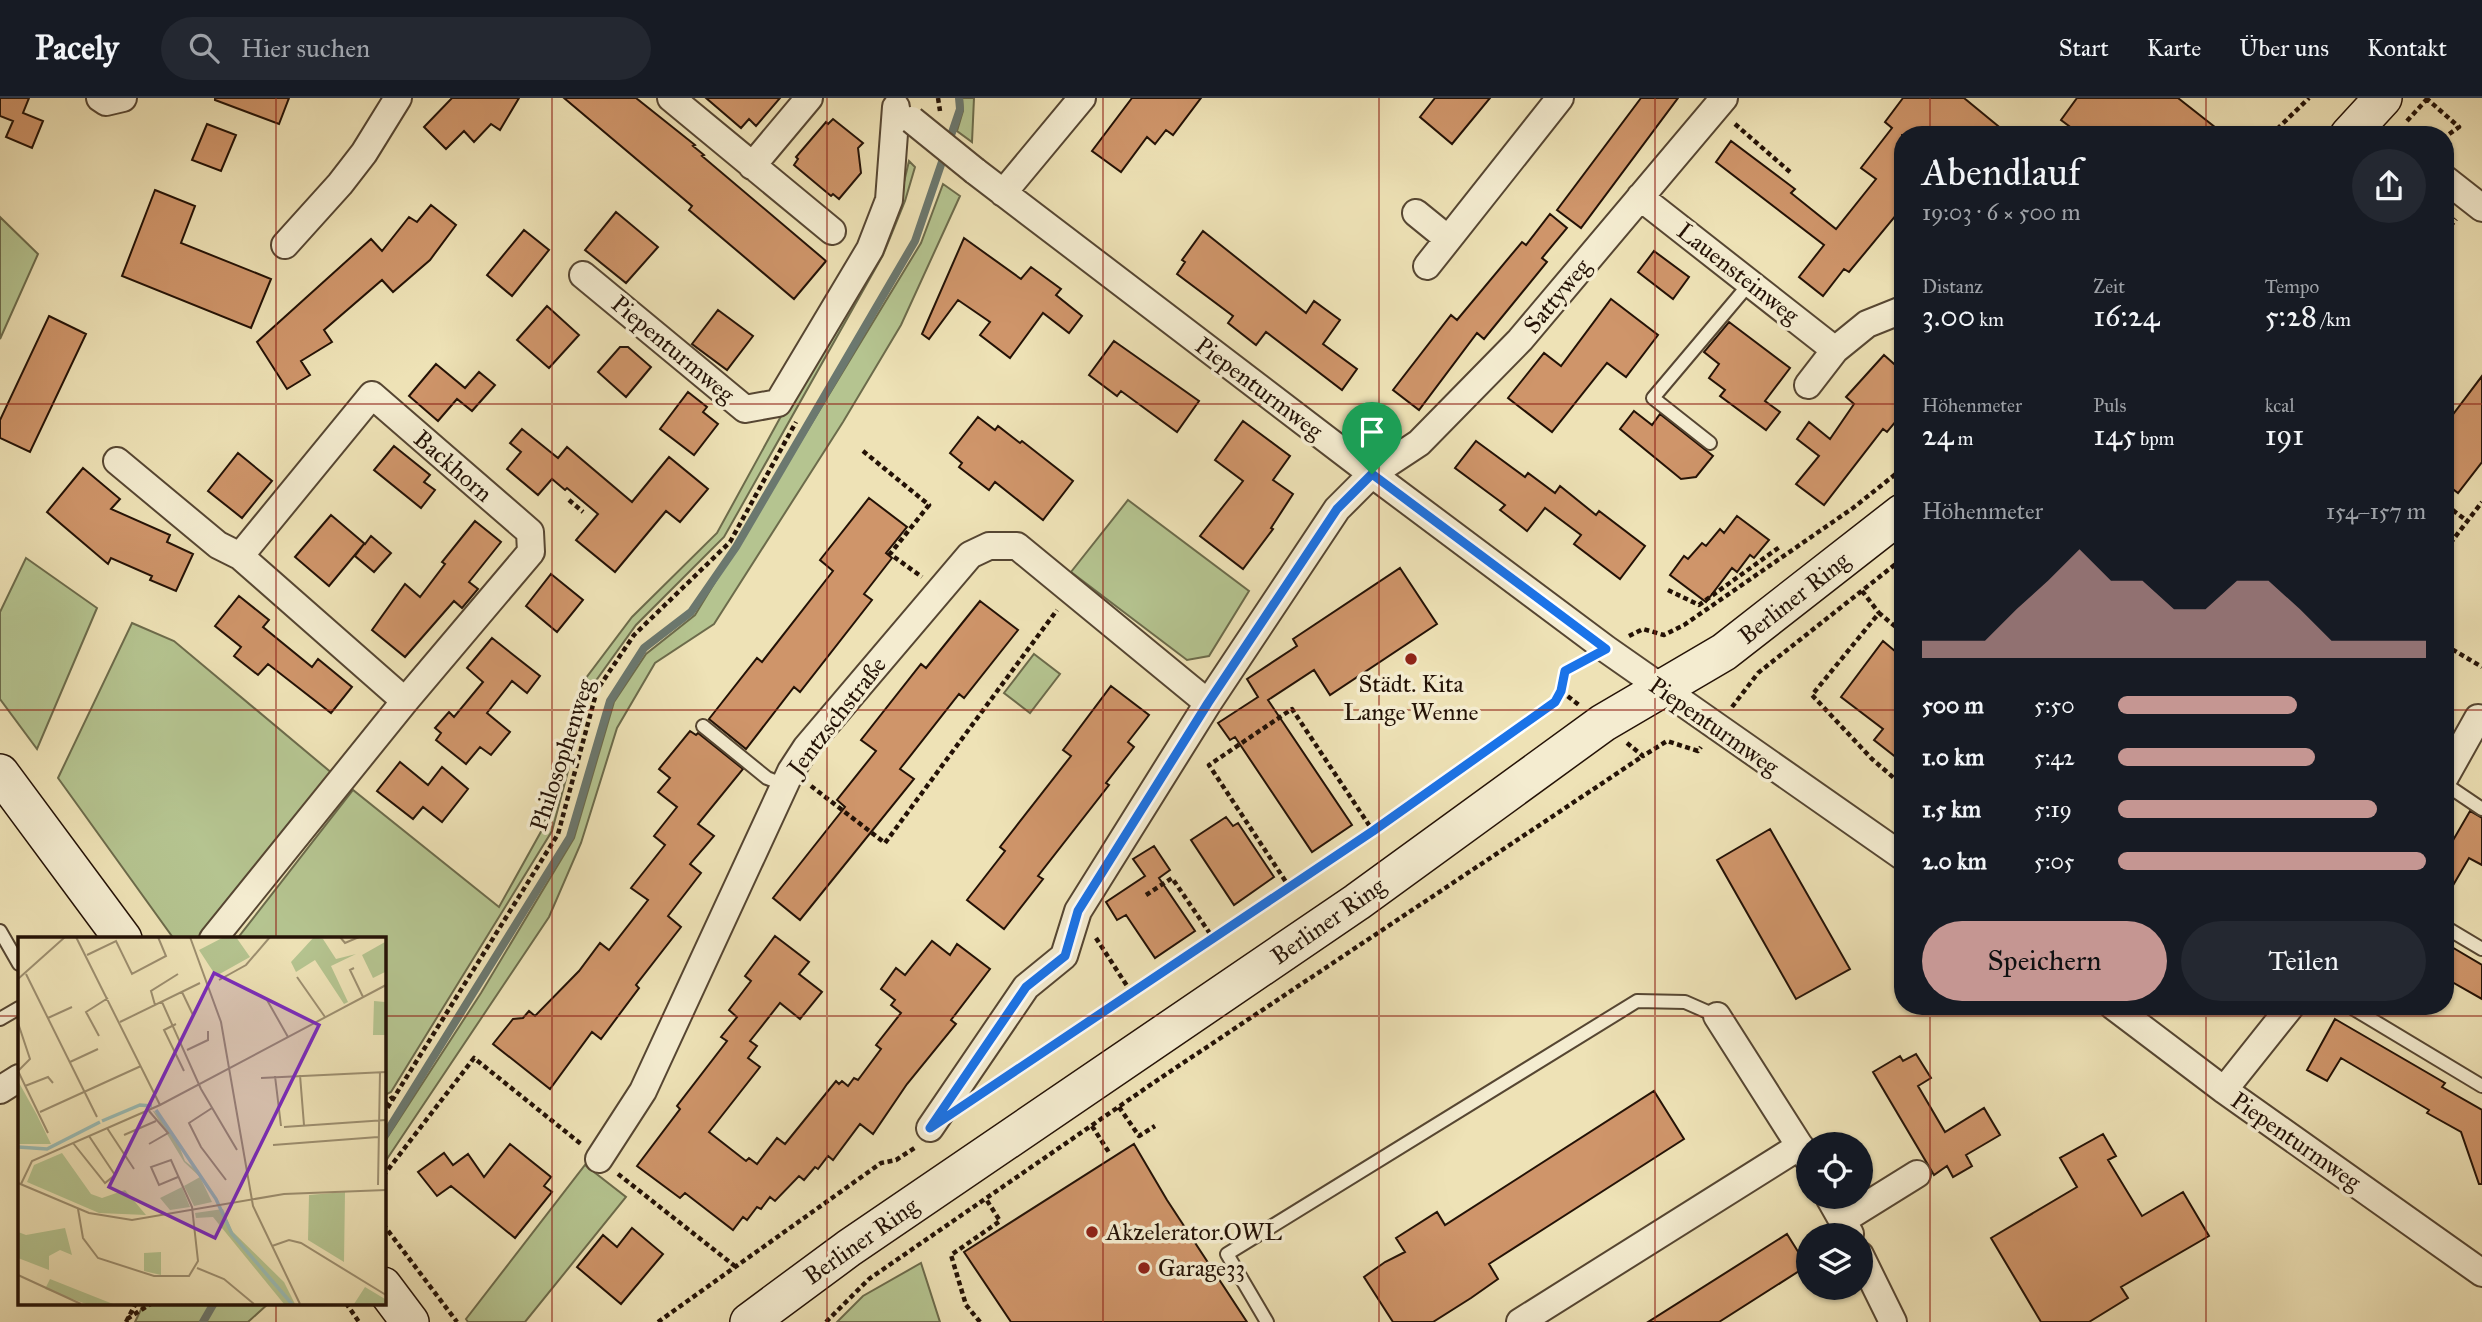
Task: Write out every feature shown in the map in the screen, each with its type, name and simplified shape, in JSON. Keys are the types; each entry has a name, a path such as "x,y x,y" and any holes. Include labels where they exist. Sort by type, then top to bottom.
{"main road":[{"path":"2365,126 2396,108"},
{"name":"Berliner Ring","path":"749,1322 849,1248 1357,902 1603,723 1724,652 1894,519"},
{"path":"0,773 122,937"},
{"path":"385,1289 410,1322"}],"street":[{"path":"100,98 106,102 123,98"},
{"path":"285,246 364,153 398,98"},
{"path":"671,98 832,231"},
{"path":"752,166 808,98"},
{"path":"1003,193 1082,98"},
{"path":"1427,266 1560,98"},
{"name":"Sattyweg","path":"930,1128 1026,987 1065,956 1078,911 1208,703 1337,509 1372,474 1419,443 1520,340 1720,103"},
{"name":"Piepenturmweg","path":"898,108 1003,193 1606,649 1894,850"},
{"name":"Piepenturmweg","path":"583,275 745,409 778,403 870,249 889,200 898,108"},
{"path":"2454,186 2482,208"},
{"name":"Lauensteinweg","path":"1640,197 1835,350"},
{"path":"1416,213 1448,239"},
{"path":"1808,385 1835,350 1867,324 1894,313"},
{"name":"Backhorn","path":"215,937 405,701 531,552 530,532 372,395 240,556"},
{"path":"117,461 218,545 240,556 405,701"},
{"name":"Jentzschstraße","path":"599,1159 643,1091 788,778 806,748 970,555 989,546 1017,547 1208,703"},
{"path":"2454,761 2478,718"},
{"name":"Piepenturmweg","path":"2125,1015 2224,1090 2482,1273"},
{"path":"2224,1090 2284,1015"},
{"path":"1717,1016 1796,1140"},
{"path":"0,1090 18,1079"},
{"path":"1520,1322 1796,1158"},
{"path":"1853,1223 1917,1174"},
{"path":"1873,1281 1893,1322"}],"lane":[{"path":"1710,443 1653,398 1750,283"},
{"path":"703,726 767,778 788,778"},
{"path":"2454,790 2482,809"},
{"path":"0,931 18,962"},
{"path":"2454,932 2482,949"},
{"path":"1268,1322 1227,1254 1637,1001 1685,1002 1717,1016"},
{"path":"0,1019 18,1009"},
{"path":"2364,1015 2482,1086"}],"path":[{"path":"2280,126 2309,98"},
{"path":"2396,108 2426,98 2459,127 2454,131"},
{"path":"1720,103 1790,172"},
{"name":"Philosophenweg","path":"385,1112 558,834 597,690 634,635 730,542 796,421"},
{"path":"863,451 929,505 890,554 939,590"},
{"path":"986,1090 1290,888 1555,702 1561,691 1565,671 1643,629 1664,635 1684,625 1853,508 1894,475"},
{"path":"569,500 583,512"},
{"path":"2454,538 2482,502"},
{"path":"2454,511 2467,521"},
{"path":"1668,590 1699,604 1781,546"},
{"path":"788,778 885,843 1071,591"},
{"path":"1862,591 1879,613 1894,625"},
{"path":"1879,613 1812,695 1872,759 1894,778"},
{"path":"2454,650 2482,667"},
{"path":"1290,888 1209,765 1292,709 1373,831"},
{"path":"826,1322 869,1279 1119,1107 1643,756"},
{"path":"1146,895 1172,878 1213,938"},
{"path":"1078,911 1131,992"},
{"path":"385,1173 474,1058 736,1267"},
{"path":"385,1102 396,1094"},
{"path":"1119,1107 1139,1136 1155,1126"},
{"path":"1092,1126 1110,1154"},
{"path":"658,1322 881,1163 896,1160 926,1141 930,1128"},
{"path":"980,1322 965,1305 951,1255 1000,1222 986,1199"},
{"path":"385,1227 457,1322"},
{"path":"127,1320 135,1304"},
{"path":"127,1320 151,1304"},
{"path":"347,1304 359,1322"}],"green space":[{"path":"962,98 974,98 972,142 957,131 963,111"},
{"path":"909,161 915,167 905,201 883,255 724,537 636,625 590,689 552,831 391,1092 385,1095 385,937 239,937 353,790 499,907 543,828 580,686 632,617 717,533 900,199"},
{"path":"943,184 960,196 901,325 843,422 714,624 655,663 617,728 581,843 549,917 385,1162 385,1141 481,993 574,838 614,702 646,654 695,615 921,243"},
{"path":"0,217 38,254 0,339"},
{"path":"1128,500 1249,591 1209,656 1187,660 1071,572"},
{"path":"26,558 97,608 37,749 0,699 0,612"},
{"path":"132,623 174,641 333,774 203,934 198,937 173,937 58,778"},
{"path":"1034,654 1060,674 1030,713 1004,693"},
{"path":"585,1165 626,1197 525,1322 468,1322 466,1319"},
{"path":"921,1263 940,1322 837,1322 863,1296"},
{"path":"144,1304 268,1304 248,1322 135,1322"}],"building":[{"path":"0,98 29,98 23,113 43,121 32,148 6,137 13,121 0,116"},
{"path":"215,98 289,98 279,124"},
{"path":"452,98 519,98 500,130 491,124 474,142 464,131 446,149 424,127"},
{"path":"564,98 636,98 695,145 693,146 704,155 702,156 826,261 794,299 689,210 692,206"},
{"path":"706,98 780,98 756,126 749,119 741,128"},
{"path":"1132,98 1201,98 1173,135 1166,130 1155,144 1147,137 1121,172 1092,151"},
{"path":"1435,98 1490,98 1452,144 1420,117"},
{"path":"1641,98 1678,98 1581,228 1557,210"},
{"path":"1903,98 1964,98 1998,126 1894,126 1894,218 1849,272 1844,269 1823,296 1799,277 1824,245 1716,162 1731,141 1795,189 1791,193 1836,229 1876,179 1861,168 1892,128 1885,122"},
{"path":"2077,98 2178,98 2214,126 2069,126 2061,120"},
{"path":"833,119 863,143 858,148 861,173 839,199 833,194 831,196 794,165 798,159 796,157 826,122 828,124"},
{"path":"207,124 236,135 221,171 192,160"},
{"path":"155,190 195,206 181,243 271,279 251,328 122,276"},
{"path":"431,205 456,225 430,260 393,292 382,280 324,330 332,342 301,361 310,375 287,389 257,342 371,239 382,251 409,217 417,222"},
{"path":"616,212 658,247 626,283 585,250"},
{"path":"1550,214 1567,228 1542,258 1547,262 1484,339 1477,333 1419,410 1393,390 1451,315 1457,320 1522,242 1526,245"},
{"path":"524,230 549,250 512,296 487,275"},
{"path":"1203,231 1306,313 1314,301 1340,320 1323,344 1357,369 1342,390 1266,332 1256,345 1228,323 1233,316 1177,274 1185,262 1182,260"},
{"path":"964,238 1021,279 1031,267 1061,289 1056,295 1082,316 1069,333 1043,313 1010,358 980,335 990,322 958,300 929,339 922,334"},
{"path":"1654,251 1689,277 1673,299 1638,272"},
{"path":"1611,299 1658,335 1626,377 1607,363 1552,432 1508,398 1544,353 1561,366"},
{"path":"547,306 579,335 549,368 517,340"},
{"path":"718,310 753,336 727,370 692,344"},
{"path":"49,316 86,334 30,452 0,438 0,420"},
{"path":"1729,322 1790,368 1765,401 1780,412 1766,430 1720,396 1725,390 1709,378 1719,364 1704,352"},
{"path":"1114,341 1199,401 1177,432 1121,391 1117,396 1089,375"},
{"path":"620,347 628,347 651,367 626,397 598,372"},
{"path":"1884,355 1894,364 1894,424 1887,432 1883,429 1824,505 1796,484 1819,456 1797,439 1809,422 1830,439 1854,404 1846,397"},
{"path":"436,364 465,388 479,372 495,385 472,411 457,399 438,421 409,396"},
{"path":"2482,376 2482,462 2458,493 2454,490 2454,413"},
{"path":"688,392 707,407 703,412 718,424 694,455 660,429"},
{"path":"1634,411 1652,425 1660,414 1713,456 1696,477 1681,479 1620,429"},
{"path":"978,417 995,430 998,426 1020,443 1022,441 1073,481 1043,520 995,482 989,490 959,467 962,463 950,453"},
{"path":"1243,421 1290,456 1273,480 1293,494 1271,528 1273,529 1243,569 1200,536 1243,481 1215,460"},
{"path":"522,429 558,458 567,447 632,502 669,457 708,489 680,522 666,511 615,572 576,540 598,514 552,479 538,495 507,469 521,452 510,443"},
{"path":"1476,441 1525,477 1528,473 1555,493 1560,486 1596,515 1599,511 1645,546 1620,579 1574,544 1581,535 1545,508 1527,531 1500,510 1505,505 1455,468"},
{"path":"394,446 430,475 424,482 435,490 421,508 374,470"},
{"path":"238,453 272,481 242,518 208,491"},
{"path":"83,468 120,499 111,509 170,535 167,542 193,554 176,591 150,580 152,576 111,558 108,564 47,512"},
{"path":"869,498 907,527 886,553 892,558 864,594 872,600 800,692 794,687 746,749 709,719 757,658 762,662 833,571 820,560"},
{"path":"331,515 365,544 371,536 391,553 374,572 355,556 364,544 329,586 295,557"},
{"path":"1737,516 1769,540 1754,558 1750,555 1737,572 1732,568 1706,602 1670,575 1684,556 1688,559 1702,543 1706,546 1720,529 1724,533"},
{"path":"475,521 501,542 469,582 478,589 462,608 454,601 405,657 372,630 405,584 420,597 445,564 442,562"},
{"path":"1400,568 1437,624 1330,695 1314,670 1268,700 1352,825 1312,852 1235,737 1230,740 1218,723 1258,697 1247,679 1297,646 1293,639"},
{"path":"551,574 583,600 557,632 526,606"},
{"path":"239,596 269,620 263,627 312,667 318,659 352,687 331,713 268,664 258,675 234,656 241,647 215,626"},
{"path":"980,601 1018,630 964,698 959,694 900,769 914,779 800,920 773,898 845,807 837,800 876,751 861,740 921,664 926,668"},
{"path":"492,638 540,676 527,693 512,681 487,713 510,732 491,755 480,747 466,764 436,740 441,733 435,728 449,712 454,717 483,682 467,668"},
{"path":"1883,641 1894,650 1894,756 1874,740 1883,729 1841,697"},
{"path":"1111,686 1149,715 1128,742 1134,747 1106,783 1109,785 1038,876 1043,879 1004,929 967,900 1005,851 1000,847 1071,756 1063,750"},
{"path":"690,731 696,735 698,733 743,769 698,824 714,836 690,864 701,873 668,916 681,927 636,985 639,988 601,1039 592,1032 550,1089 493,1044 513,1019 523,1018 529,1011 535,1016 579,971 600,943 609,950 648,900 631,888 665,845 654,836 677,807 658,792 670,778 659,769"},
{"path":"400,762 428,785 442,767 468,789 442,822 423,807 413,819 377,791"},
{"path":"2470,811 2482,818 2482,865 2469,858 2454,884 2454,839"},
{"path":"1226,817 1233,826 1238,823 1274,877 1234,905 1191,840"},
{"path":"1770,829 1850,969 1796,999 1717,860"},
{"path":"1154,846 1170,870 1159,878 1195,931 1155,958 1126,915 1117,920 1106,902 1145,876 1133,859"},
{"path":"775,936 809,962 799,974 822,992 800,1019 780,1003 750,1041 757,1046 748,1058 760,1067 709,1132 746,1161 749,1158 757,1164 777,1138 785,1144 836,1081 839,1084 842,1081 848,1086 854,1078 858,1080 881,1049 876,1045 901,1013 891,1005 895,1000 881,989 896,968 905,975 932,941 950,955 957,944 990,969 951,1020 956,1024 907,1084 873,1134 860,1124 833,1160 828,1156 818,1169 815,1167 804,1180 799,1176 775,1201 770,1197 761,1209 757,1207 747,1220 743,1217 733,1230 685,1193 680,1198 637,1166 680,1109 677,1106 727,1041 721,1037 737,1017 729,1010 751,981 745,976"},
{"path":"2454,948 2482,965 2482,999 2454,983"},
{"path":"2335,1019 2445,1083 2442,1087 2482,1110 2482,1184 2479,1184 2461,1132 2427,1113 2429,1110 2341,1058 2327,1081 2307,1070"},
{"path":"1916,1054 1931,1078 1918,1086 1945,1132 1984,1108 2000,1135 1966,1155 1972,1166 1953,1177 1947,1166 1934,1175 1873,1072 1900,1056 1903,1061"},
{"path":"1654,1091 1684,1139 1489,1264 1498,1279 1433,1322 1393,1322 1364,1277 1405,1252 1396,1238 1437,1212 1445,1225"},
{"path":"2103,1134 2116,1156 2108,1160 2142,1216 2183,1192 2209,1236 2121,1287 2128,1298 2089,1322 2041,1322 1991,1238 2077,1187 2060,1158"},
{"path":"510,1144 551,1177 544,1186 552,1192 515,1238 451,1186 437,1196 418,1172 444,1153 453,1165 468,1154 484,1177"},
{"name":"Akzelerator.OWL","path":"1134,1144 1167,1200 1247,1322 1011,1322 964,1252"},
{"path":"632,1228 663,1254 621,1304 577,1267 603,1235 617,1247"},
{"path":"1787,1234 1796,1248 1796,1273 1719,1322 1648,1322"}],"waterway":[{"path":"385,1135 570,837 610,701 644,648 691,612 736,547 915,241 960,109 959,98"},
{"path":"203,1322 213,1304"}],"place":[{"name":"Städt. Kita Lange Wenne","path":"1411,659"},
{"name":"Akzelerator.OWL","path":"1092,1232"},
{"name":"Garage33","path":"1144,1268"}],"route":[{"path":"1372,474 1606,649 1565,671 1561,691 1555,702 1434,788 1290,888 930,1128 1026,987 1065,956 1078,911 1208,703 1337,509 1372,474"}]}
